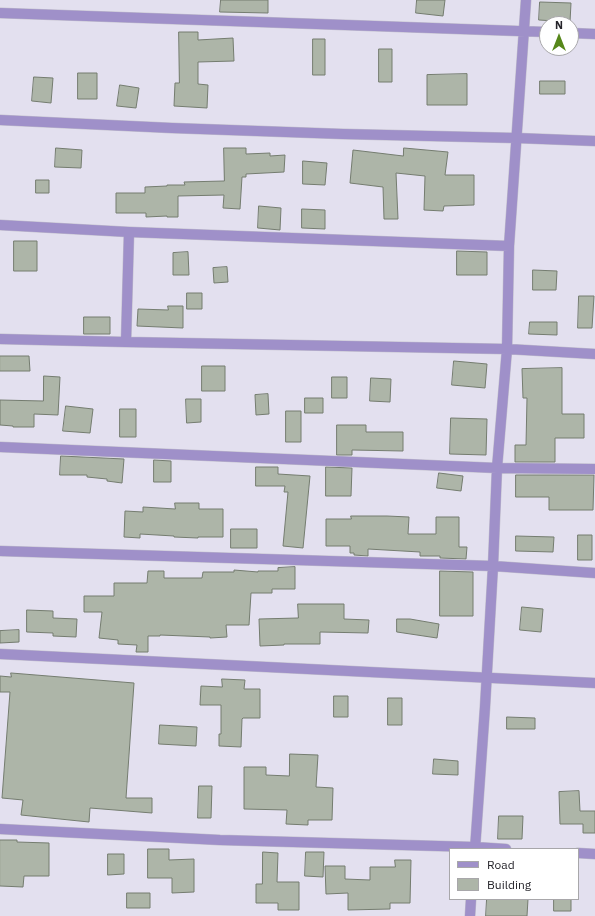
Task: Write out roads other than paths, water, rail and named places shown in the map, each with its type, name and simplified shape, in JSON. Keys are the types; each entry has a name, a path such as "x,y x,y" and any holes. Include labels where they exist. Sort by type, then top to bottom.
{"street":[{"path":"0,830 220,840 475,848 485,707 497,468 507,349 509,246 526,0"},
{"path":"0,12 539,31"},
{"path":"579,33 595,34"},
{"path":"0,120 172,128 595,141"},
{"path":"0,225 129,232 509,246"},
{"path":"126,342 129,232"},
{"path":"0,339 507,349 595,354"},
{"path":"0,447 497,468 595,469"},
{"path":"0,551 493,566 595,573"},
{"path":"0,654 595,683"},
{"path":"579,853 595,854"},
{"path":"470,916 471,900"}]}
